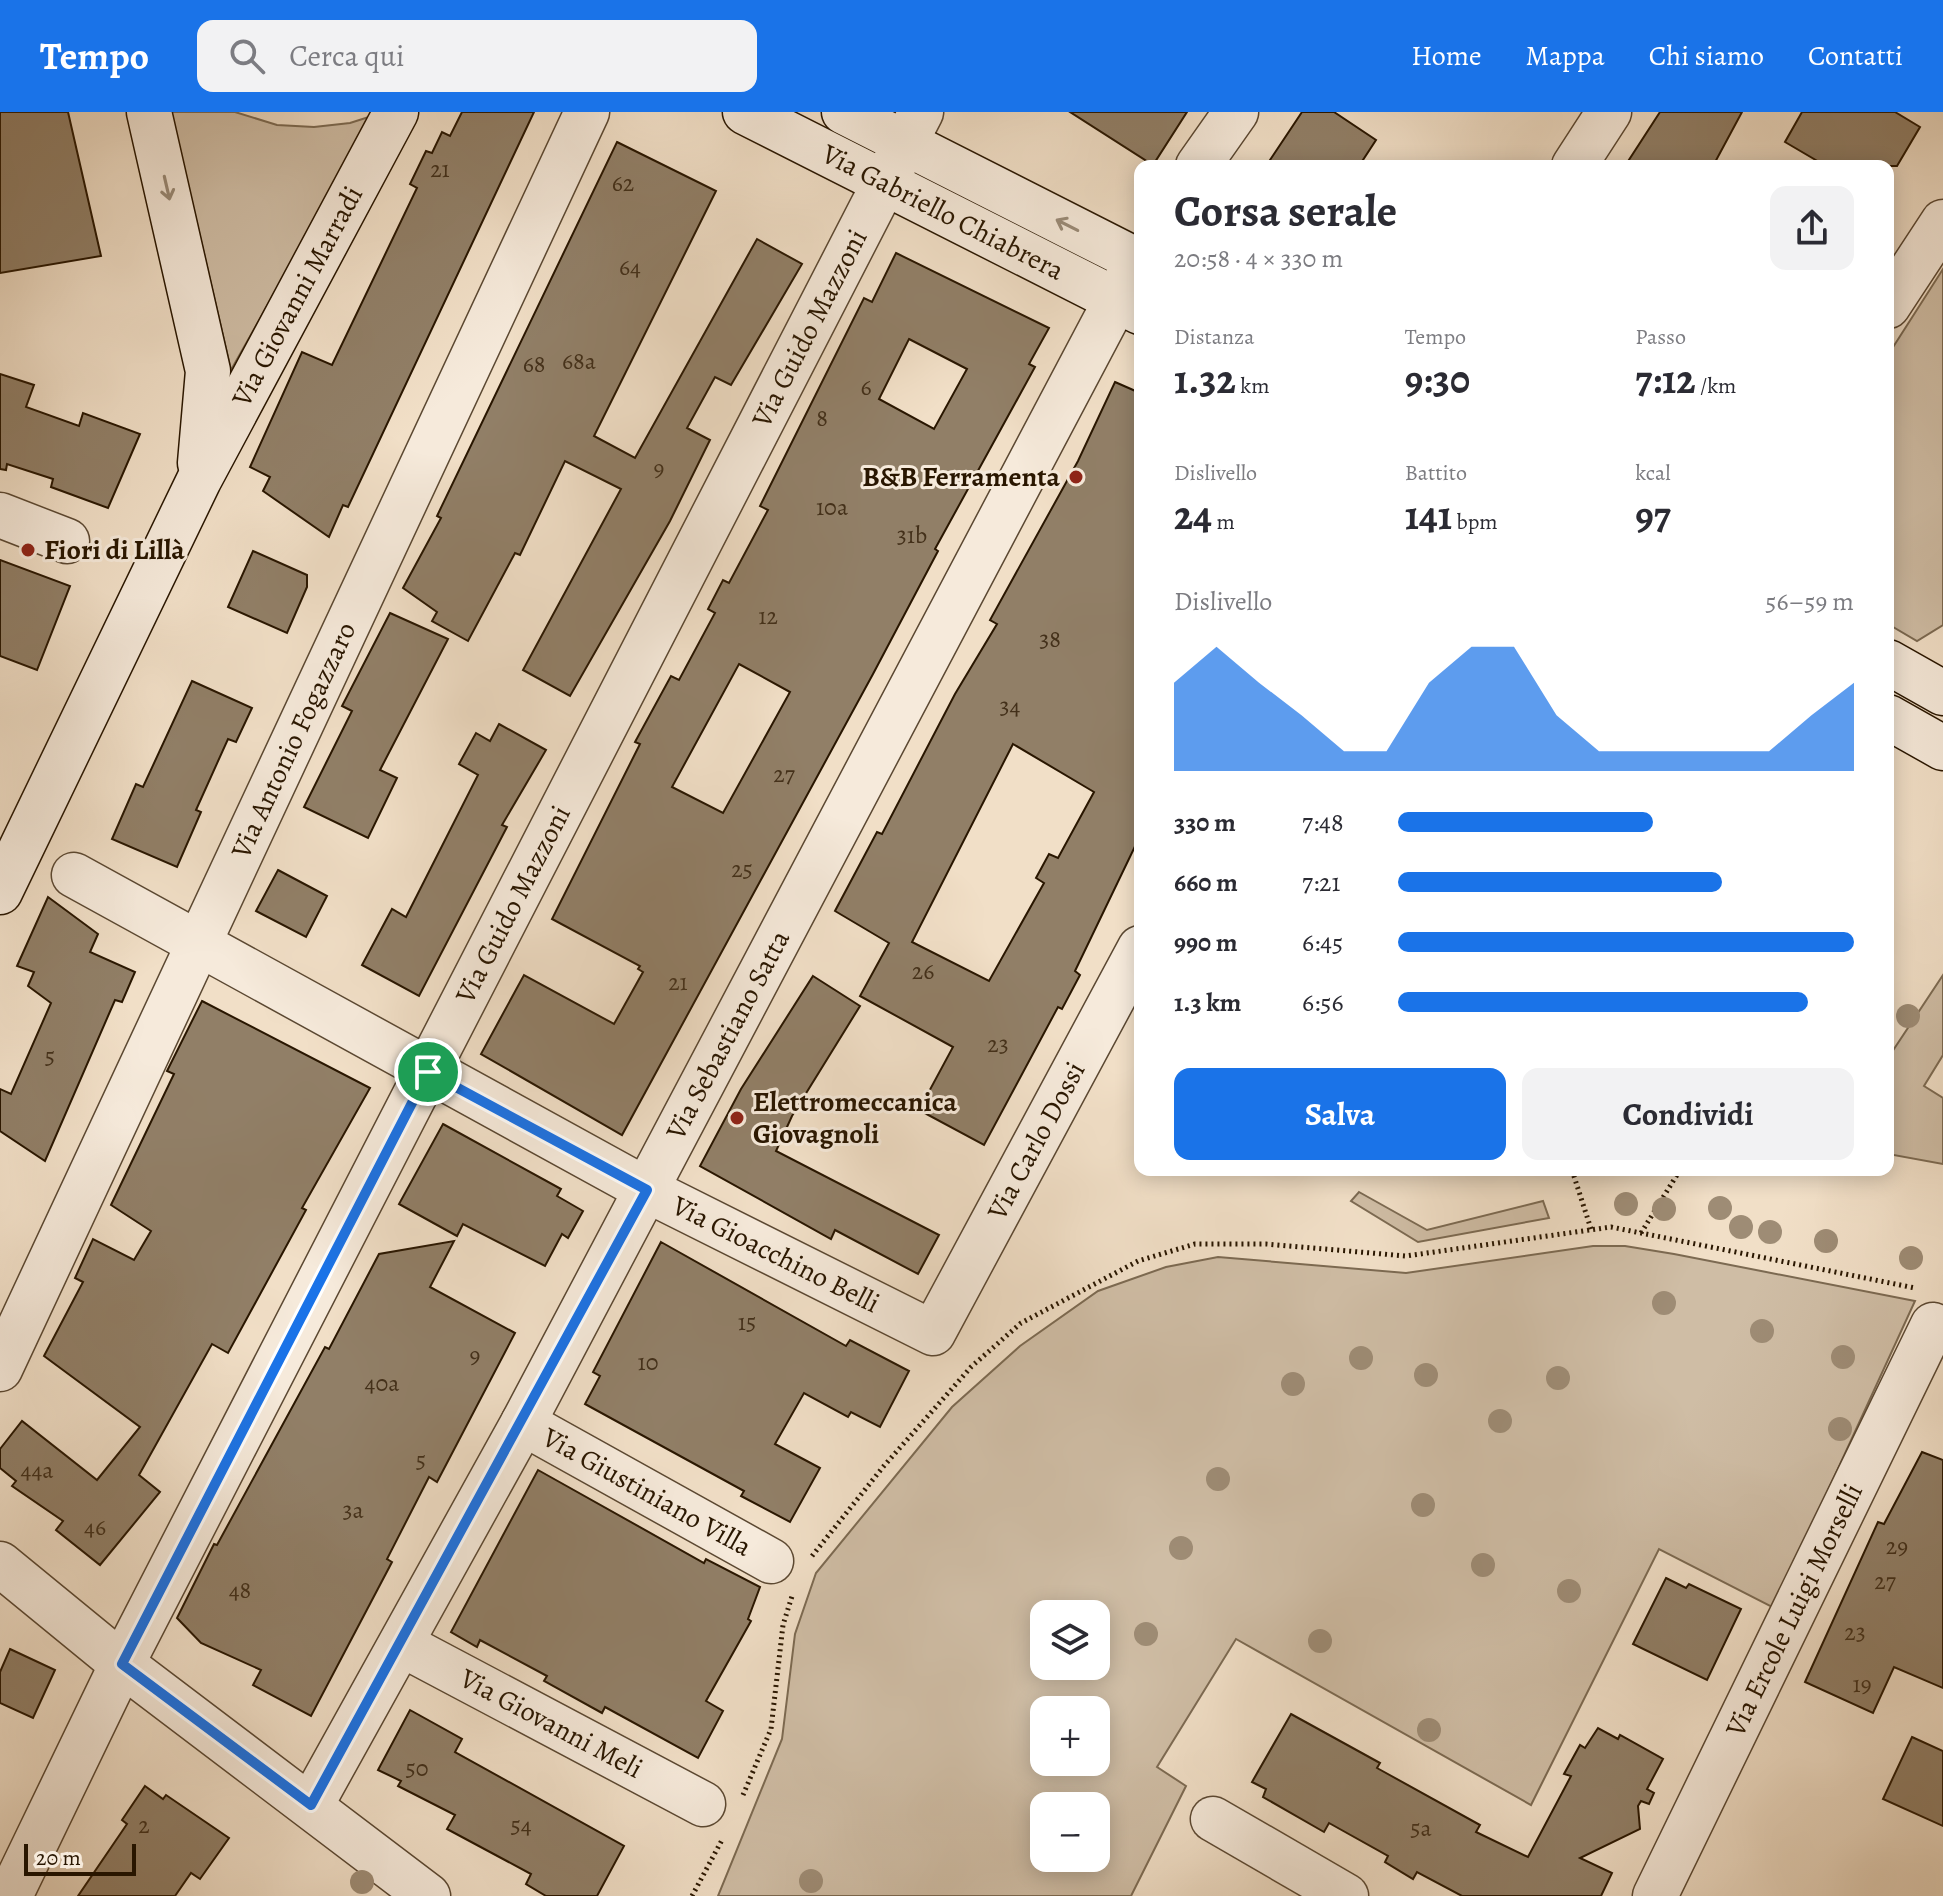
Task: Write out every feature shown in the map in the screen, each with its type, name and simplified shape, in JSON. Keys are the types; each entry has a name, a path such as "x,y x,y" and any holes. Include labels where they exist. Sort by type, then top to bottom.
{"street":[{"name":"Via Giovanni Marradi","path":"149,112 208,371 199,480"},
{"name":"Via Giovanni Marradi","path":"0,892 199,480 396,112"},
{"name":"Via Antonio Fogazzaro","path":"0,1369 587,112"},
{"name":"Via Gabriello Chiabrera","path":"745,112 1128,306"},
{"name":"Via Gabriello Chiabrera","path":"844,112 913,127 1134,256"},
{"path":"1202,160 1236,112"},
{"path":"1578,160 1609,112"},
{"name":"Via Guido Mazzoni","path":"10,1896 122,1664 913,127"},
{"path":"1894,297 1943,222"},
{"name":"Via Sebastiano Satta","path":"311,1805 523,1423 1128,306 1134,280"},
{"path":"0,515 67,541"},
{"path":"1894,665 1943,693"},
{"path":"1894,720 1943,748"},
{"name":"Via Gioacchino Belli","path":"74,875 647,1190 933,1333"},
{"name":"Via Carlo Dossi","path":"933,1333 1134,959"},
{"name":"Via Ercole Luigi Morselli","path":"1655,1896 1929,1308"},
{"name":"Via Giustiniano Villa","path":"523,1423 792,1569"},
{"path":"0,1564 122,1664 428,1896"},
{"name":"Via Giovanni Meli","path":"401,1644 723,1815"},
{"path":"1213,1819 1346,1896"}],"path":[{"path":"1574,1176 1591,1229"},
{"path":"1641,1233 1676,1176"},
{"path":"692,1896 723,1815 771,1729 792,1569 971,1367 1021,1323 1138,1261 1195,1244 1266,1244 1406,1256 1611,1227 1929,1308"}],"shaded area":[{"path":"171,112 235,112 277,125 314,127 350,123 375,115 231,370"},
{"path":"1943,269 1943,625 1917,641 1894,628 1894,346"},
{"path":"1943,975 1943,1055 1924,1086 1943,1098 1943,1164 1894,1155 1894,1049"},
{"path":"1359,1192 1427,1230 1543,1201 1549,1218 1418,1242 1351,1201"},
{"path":"1593,1246 1625,1246 1915,1301 1774,1608 1659,1549 1531,1805 1236,1639 1157,1767 1186,1786 1131,1896 718,1896 782,1739 795,1634 816,1573 952,1407 1020,1346 1098,1291 1166,1267 1218,1257 1406,1273"}],"building":[{"path":"0,112 68,112 101,256 0,273"},
{"path":"462,112 534,112 348,507 343,505 329,537 263,491 270,477 250,467 302,352 332,365 417,188 410,184 426,151 432,153 442,132 450,136"},
{"path":"1070,112 1187,112 1156,160 1145,160"},
{"path":"1302,112 1334,112 1376,140 1363,160 1270,160"},
{"path":"1660,112 1742,112 1716,160 1629,160"},
{"path":"1802,112 1895,112 1920,127 1897,166 1894,166 1894,160 1816,160 1785,142"},
{"path":"617,142 716,191 594,436 635,458 757,239 802,264 731,385 715,377 687,428 710,440 670,521 570,696 523,670 621,489 565,461 520,555 515,553 468,641 432,621 437,612 403,588 441,518 437,516"},
{"path":"896,253 1049,328 1029,364 1035,367 935,549 938,551 873,674 622,1135 481,1054 524,975 614,1024 643,972 638,969 640,966 552,919 640,744 635,742 671,676 679,680 715,613 708,609 723,580 729,583 768,510 760,506 864,298 872,302","holes":["909,339 967,369 934,429 879,399","739,664 790,692 723,813 672,787"]},
{"path":"0,374 34,385 26,407 79,426 83,413 140,434 108,508 51,487 53,479 7,464 6,470 0,469"},
{"path":"1115,382 1134,390 1134,848 1075,971 1080,975 1062,1009 1058,1007 984,1145 919,1110 953,1047 860,996 889,943 835,911 877,832 882,834 955,694 997,624 990,620 1078,461","holes":["1013,744 1094,792 1058,858 1049,854 1036,878 1044,883 989,981 912,942"]},
{"path":"253,551 307,575 307,587 287,633 228,607"},
{"path":"0,560 70,586 37,670 0,656"},
{"path":"390,613 448,639 380,770 397,778 368,838 304,807 352,711 342,706"},
{"path":"192,681 252,708 236,742 228,739 196,810 201,812 177,867 112,839 136,784 143,787"},
{"path":"499,724 546,750 502,825 507,827 419,996 362,965 392,909 406,917 478,775 459,764 476,733 490,741"},
{"path":"278,870 327,896 306,937 256,911"},
{"path":"48,897 98,934 90,952 135,972 122,1002 115,1000 45,1161 0,1131 0,1089 11,1094 51,1003 28,986 34,972 17,966"},
{"path":"813,976 860,1006 792,1116 776,1151 939,1235 918,1274 835,1230 831,1239 700,1166 741,1089"},
{"path":"202,1001 370,1088 302,1208 306,1210 228,1353 212,1344 139,1475 160,1492 100,1565 56,1530 63,1521 12,1486 16,1481 0,1468 0,1449 22,1421 97,1480 140,1427 44,1356 83,1282 75,1278 93,1239 134,1260 151,1231 111,1205 174,1074 167,1071"},
{"path":"443,1124 561,1189 557,1196 583,1211 568,1238 562,1234 545,1266 463,1224 457,1236 399,1204"},
{"path":"454,1241 430,1287 515,1333 437,1482 429,1477 387,1559 392,1562 311,1716 253,1685 261,1670 201,1643 177,1618 214,1544 217,1545 325,1347 329,1349 379,1254"},
{"path":"661,1242 846,1346 850,1340 909,1371 880,1427 851,1412 848,1417 804,1393 775,1444 820,1468 790,1522 741,1496 744,1491 585,1404 600,1376 593,1372"},
{"path":"1922,1452 1943,1460 1943,1688 1894,1667 1873,1713 1805,1682 1878,1522 1884,1524"},
{"path":"538,1470 704,1563 706,1559 760,1587 748,1619 751,1621 706,1701 723,1711 698,1758 605,1707 602,1713 544,1681 547,1676 480,1640 477,1647 451,1632"},
{"path":"1666,1578 1686,1588 1689,1584 1741,1609 1707,1680 1633,1644"},
{"path":"10,1649 55,1670 33,1718 0,1703 0,1672"},
{"path":"410,1710 462,1739 455,1752 624,1846 597,1896 546,1896 526,1884 531,1874 447,1829 455,1815 398,1786 401,1781 378,1770"},
{"path":"1291,1714 1380,1763 1377,1768 1480,1825 1476,1832 1528,1857 1571,1776 1564,1774 1580,1745 1585,1748 1598,1728 1618,1739 1620,1735 1663,1759 1647,1789 1654,1793 1649,1804 1641,1801 1638,1806 1640,1829 1580,1858 1612,1873 1601,1896 1462,1896 1417,1872 1413,1879 1385,1862 1388,1856 1329,1823 1324,1832 1263,1797 1266,1789 1252,1782"},
{"path":"1912,1737 1943,1751 1943,1826 1883,1799"},
{"path":"145,1786 163,1799 166,1795 229,1838 200,1879 191,1873 175,1896 78,1896 127,1824 122,1820"}],"place":[{"name":"B&B Ferramenta","path":"1076,477"},
{"name":"Fiori di Lillà","path":"28,550"},
{"name":"Elettromeccanica Giovagnoli","path":"737,1118"}],"route":[{"path":"428,1072 647,1190 523,1423 311,1805 122,1664 428,1072"}]}
